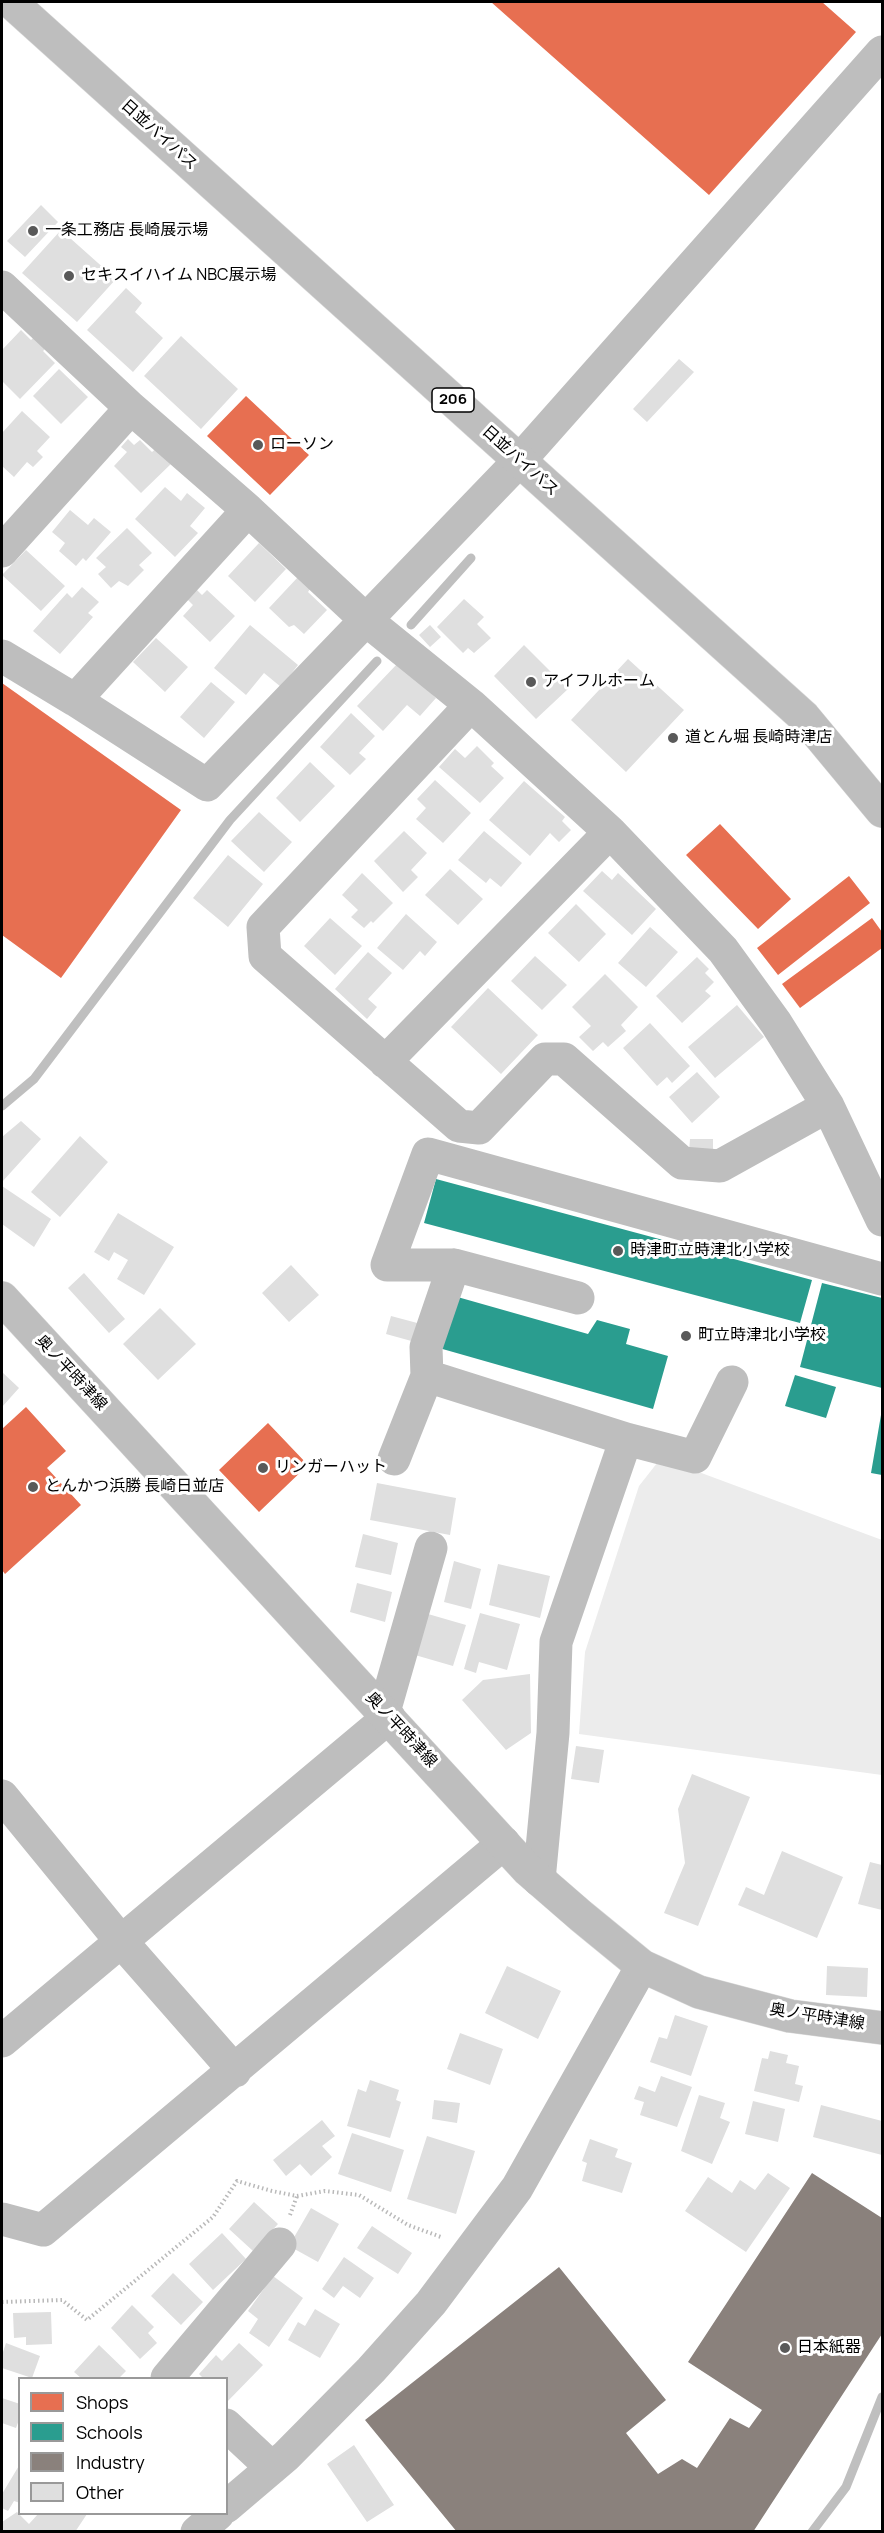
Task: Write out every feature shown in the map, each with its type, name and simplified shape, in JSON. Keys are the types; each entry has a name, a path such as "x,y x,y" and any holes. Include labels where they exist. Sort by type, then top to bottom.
{"main road":[{"name":"日並バイパス","path":"11,2 804,717 882,811"},
{"path":"2,656 207,785 520,460 882,52"},
{"path":"5,297 248,510 366,620 471,705 610,832 723,950 776,1023 828,1106 882,1220"},
{"path":"2,551 131,408"},
{"path":"75,700 248,510"},
{"path":"471,705 263,927 265,956 459,1126 479,1128 545,1059 564,1059 682,1163 720,1166 828,1106"},
{"path":"385,1062 610,832"},
{"path":"578,1298 454,1265 387,1265 428,1154 882,1279"},
{"path":"394,1459 427,1376 426,1347 454,1265"},
{"name":"奥ノ平時津線","path":"2,1298 539,1880 642,1966 699,1992 790,2016 882,2028"},
{"path":"427,1376 695,1457 732,1382"},
{"path":"539,1880 553,1732 556,1642 626,1438"},
{"path":"2,2041 386,1714 431,1548"},
{"path":"2,1796 120,1941 235,2070"},
{"path":"2,2219 43,2230 504,1843"},
{"path":"228,2505 272,2468 363,2378 431,2303 517,2188 642,1966"},
{"path":"173,2377 280,2244"},
{"path":"228,2427 272,2468"},
{"path":"197,2532 217,2515"}],"path":[{"path":"2,2302 62,2300 87,2320 213,2217 237,2181 272,2192 297,2196 324,2192 359,2195 408,2225 472,2248"}],"shaded area":[{"path":"661,1458 882,1540 882,1775 579,1734 585,1652 639,1486"}],"building: Shops":[{"path":"491,2 822,2 856,32 709,195"},
{"name":"ローソン","path":"246,396 309,455 270,495 207,436"},
{"path":"2,683 181,810 61,978 2,935"},
{"path":"720,824 791,899 758,929 686,855"},
{"path":"849,876 870,903 778,975 757,948"},
{"path":"872,918 882,932 882,948 800,1008 782,984"},
{"name":"とんかつ浜勝 長崎日並店","path":"26,1407 66,1451 47,1468 81,1505 5,1574 2,1570 2,1429"},
{"name":"リンガーハット","path":"268,1423 308,1465 259,1512 219,1470"}],"building: Schools":[{"name":"時津町立時津北小学校","path":"436,1179 812,1280 800,1323 424,1223"},
{"path":"822,1283 882,1298 882,1388 800,1367"},
{"path":"454,1296 588,1334 597,1320 630,1329 626,1344 668,1356 653,1409 439,1348"},
{"path":"795,1375 836,1387 826,1418 785,1406"},
{"path":"882,1416 882,1475 871,1473"}],"building: Industry":[{"name":"日本紙器","path":"812,2173 882,2218 882,2334 753,2532 457,2532 365,2420 559,2267 666,2400 626,2433 658,2474 682,2459 697,2468 730,2418 749,2428 762,2410 688,2362"}],"building: Other":[{"name":"一条工務店 長崎展示場","path":"41,205 58,222 25,257 7,241"},
{"name":"セキスイハイム NBC展示場","path":"61,230 116,279 77,322 22,273"},
{"name":"セキスイハイム NBC展示場","path":"126,288 142,303 135,312 163,338 133,372 87,330"},
{"path":"21,330 31,340 36,335 48,346 43,351 55,363 20,399 2,381 2,350"},
{"path":"181,336 238,389 201,429 144,376"},
{"path":"679,359 694,372 647,422 633,409"},
{"path":"59,369 88,397 61,424 33,396"},
{"path":"22,411 50,437 37,451 43,457 33,467 27,462 14,477 2,466 2,433"},
{"path":"128,439 134,445 140,440 152,452 159,446 174,461 141,493 114,466 127,452 121,447"},
{"path":"165,487 181,501 187,493 205,508 190,526 198,533 175,557 135,519"},
{"path":"70,510 88,525 94,518 111,532 86,561 83,558 76,566 59,551 65,543 52,532"},
{"path":"127,528 152,553 139,565 144,570 128,586 119,581 111,588 98,574 106,567 96,558"},
{"path":"259,543 286,569 255,602 228,576"},
{"path":"26,550 65,586 41,611 2,575"},
{"path":"298,577 310,589 308,592 327,610 304,634 294,625 289,627 269,608"},
{"path":"82,587 99,602 88,613 93,617 60,654 33,631 67,593 72,598"},
{"path":"196,589 202,595 207,590 235,616 210,642 183,616 193,605 187,599"},
{"path":"464,599 484,617 477,624 491,638 474,653 468,648 463,653 437,627"},
{"path":"250,625 298,665 281,687 264,673 246,695 214,668"},
{"path":"430,625 441,637 430,647 419,635"},
{"path":"156,638 188,667 165,692 133,662"},
{"name":"アイフルホーム","path":"524,645 568,689 536,719 494,676"},
{"path":"628,659 684,710 626,772 571,720"},
{"path":"398,663 436,698 420,716 407,705 383,731 357,706"},
{"path":"211,682 235,702 204,738 180,717"},
{"path":"351,713 375,736 359,753 366,759 350,775 320,747"},
{"path":"477,746 494,763 491,766 504,778 480,803 439,767 455,749 465,758"},
{"path":"310,762 335,786 300,822 276,798"},
{"path":"435,780 471,813 443,843 416,819 426,808 417,799"},
{"path":"524,781 565,817 562,821 571,830 559,842 550,833 530,856 489,820"},
{"path":"259,812 292,842 264,872 231,841"},
{"path":"404,831 427,853 411,870 418,877 403,892 374,861"},
{"path":"484,831 522,863 501,887 490,878 486,883 458,860"},
{"path":"228,855 263,884 228,927 193,898"},
{"path":"450,869 483,899 458,925 425,895"},
{"path":"602,871 612,880 618,873 656,909 632,935 583,891"},
{"path":"362,873 393,903 373,923 371,921 364,928 351,917 358,910 342,895"},
{"path":"576,904 606,934 579,962 548,933"},
{"path":"406,914 437,942 425,956 420,951 403,970 377,948"},
{"path":"330,918 362,946 335,975 304,946"},
{"path":"650,927 678,952 646,987 618,963"},
{"path":"368,952 392,973 368,999 377,1007 367,1019 335,989"},
{"path":"535,956 567,985 542,1010 511,981"},
{"path":"697,957 709,969 705,973 714,982 705,991 711,996 682,1023 656,996"},
{"path":"605,974 638,1007 621,1025 626,1031 608,1047 603,1042 593,1051 579,1037 591,1026 572,1007"},
{"path":"488,988 538,1035 501,1074 451,1027"},
{"path":"737,1005 764,1037 715,1078 688,1047"},
{"path":"650,1023 690,1066 672,1083 667,1077 657,1086 623,1048"},
{"path":"697,1072 720,1097 692,1123 669,1097"},
{"path":"21,1121 41,1139 2,1182 2,1137"},
{"path":"80,1136 108,1162 60,1217 31,1192"},
{"path":"690,1139 713,1139 713,1153 689,1152"},
{"path":"2,1186 51,1219 34,1247 2,1224"},
{"path":"118,1213 174,1247 144,1295 117,1279 128,1260 114,1252 109,1261 94,1252"},
{"path":"291,1265 319,1295 289,1322 262,1293"},
{"path":"84,1273 125,1319 109,1333 68,1288"},
{"path":"160,1308 196,1344 158,1380 123,1344"},
{"path":"391,1316 421,1324 415,1342 386,1334"},
{"path":"2,1372 19,1388 2,1407"},
{"path":"377,1483 456,1498 450,1535 370,1520"},
{"path":"363,1534 398,1543 391,1575 355,1567"},
{"path":"454,1561 481,1569 471,1609 444,1602"},
{"path":"498,1564 550,1576 540,1618 489,1605"},
{"path":"357,1583 392,1592 385,1622 350,1612"},
{"path":"480,1613 520,1624 507,1670 479,1662 476,1673 464,1669"},
{"path":"428,1614 466,1625 453,1666 415,1655"},
{"path":"530,1674 531,1733 506,1750 462,1700 483,1680"},
{"path":"576,1746 604,1750 599,1783 571,1779"},
{"path":"692,1774 750,1797 698,1926 664,1913 685,1863 678,1809"},
{"path":"782,1851 843,1877 817,1938 738,1905 746,1887 764,1895"},
{"path":"870,1862 882,1865 882,1910 858,1904"},
{"path":"507,1966 561,1991 538,2039 485,2013"},
{"path":"827,1966 868,1968 867,1997 826,1995"},
{"path":"675,2015 708,2026 691,2076 650,2062 659,2037 667,2039"},
{"path":"460,2033 503,2049 490,2085 447,2069"},
{"path":"770,2051 788,2055 786,2063 799,2066 795,2084 803,2086 799,2102 754,2091 762,2058 768,2059"},
{"path":"661,2076 692,2087 677,2127 640,2115 644,2102 634,2099 639,2086 655,2092"},
{"path":"370,2080 399,2090 396,2100 401,2102 390,2138 347,2126 358,2089 366,2092"},
{"path":"699,2095 725,2103 720,2118 730,2122 712,2164 681,2151"},
{"path":"434,2100 460,2103 457,2123 432,2119"},
{"path":"753,2101 785,2109 778,2142 745,2134"},
{"path":"821,2105 882,2121 882,2155 813,2137"},
{"path":"322,2120 335,2136 322,2146 332,2157 311,2176 300,2164 286,2176 273,2160"},
{"path":"352,2133 404,2150 391,2192 338,2174"},
{"path":"427,2136 475,2151 456,2214 407,2199"},
{"path":"590,2139 618,2149 615,2157 632,2163 622,2193 582,2181 587,2163 582,2161"},
{"path":"768,2173 790,2188 746,2252 685,2211 708,2177 732,2193 740,2180 755,2190"},
{"path":"254,2202 278,2224 253,2251 229,2229"},
{"path":"311,2208 339,2224 318,2262 289,2246"},
{"path":"372,2226 412,2253 398,2274 357,2248"},
{"path":"222,2233 246,2259 213,2290 189,2264"},
{"path":"344,2257 374,2278 360,2298 343,2286 334,2298 322,2289"},
{"path":"173,2273 203,2302 181,2325 151,2296"},
{"path":"273,2276 303,2298 269,2347 249,2333 258,2319 248,2311"},
{"path":"132,2305 154,2327 148,2333 157,2343 140,2359 111,2328"},
{"path":"315,2309 340,2324 320,2358 288,2340 298,2322 305,2326"},
{"path":"51,2312 52,2344 26,2345 26,2337 14,2338 13,2313"},
{"path":"6,2343 40,2356 32,2377 29,2377 2,2368 2,2355"},
{"path":"239,2343 263,2365 228,2401 228,2377 202,2377 199,2374 216,2355 222,2361"},
{"path":"99,2345 126,2371 120,2377 80,2377 74,2372"},
{"path":"2,2398 18,2403 16,2428 2,2423"},
{"path":"354,2445 394,2505 367,2522 327,2464"},
{"path":"18,2467 18,2502 14,2501 8,2511 2,2508 2,2494"},
{"path":"17,2512 29,2524 37,2515 86,2515 75,2532 2,2532 2,2522"}],"waterway":[{"path":"411,625 471,558"},
{"path":"2,1106 34,1079 230,820 377,661"},
{"path":"812,2532 846,2487 882,2397"}],"place":[{"name":"一条工務店 長崎展示場","path":"33,231"},
{"name":"セキスイハイム NBC展示場","path":"69,276"},
{"name":"ローソン","path":"258,445"},
{"name":"アイフルホーム","path":"531,682"},
{"name":"道とん堀 長崎時津店","path":"673,738"},
{"name":"時津町立時津北小学校","path":"618,1251"},
{"name":"町立時津北小学校","path":"686,1336"},
{"name":"リンガーハット","path":"263,1468"},
{"name":"とんかつ浜勝 長崎日並店","path":"33,1487"},
{"name":"日本紙器","path":"785,2348"}]}
